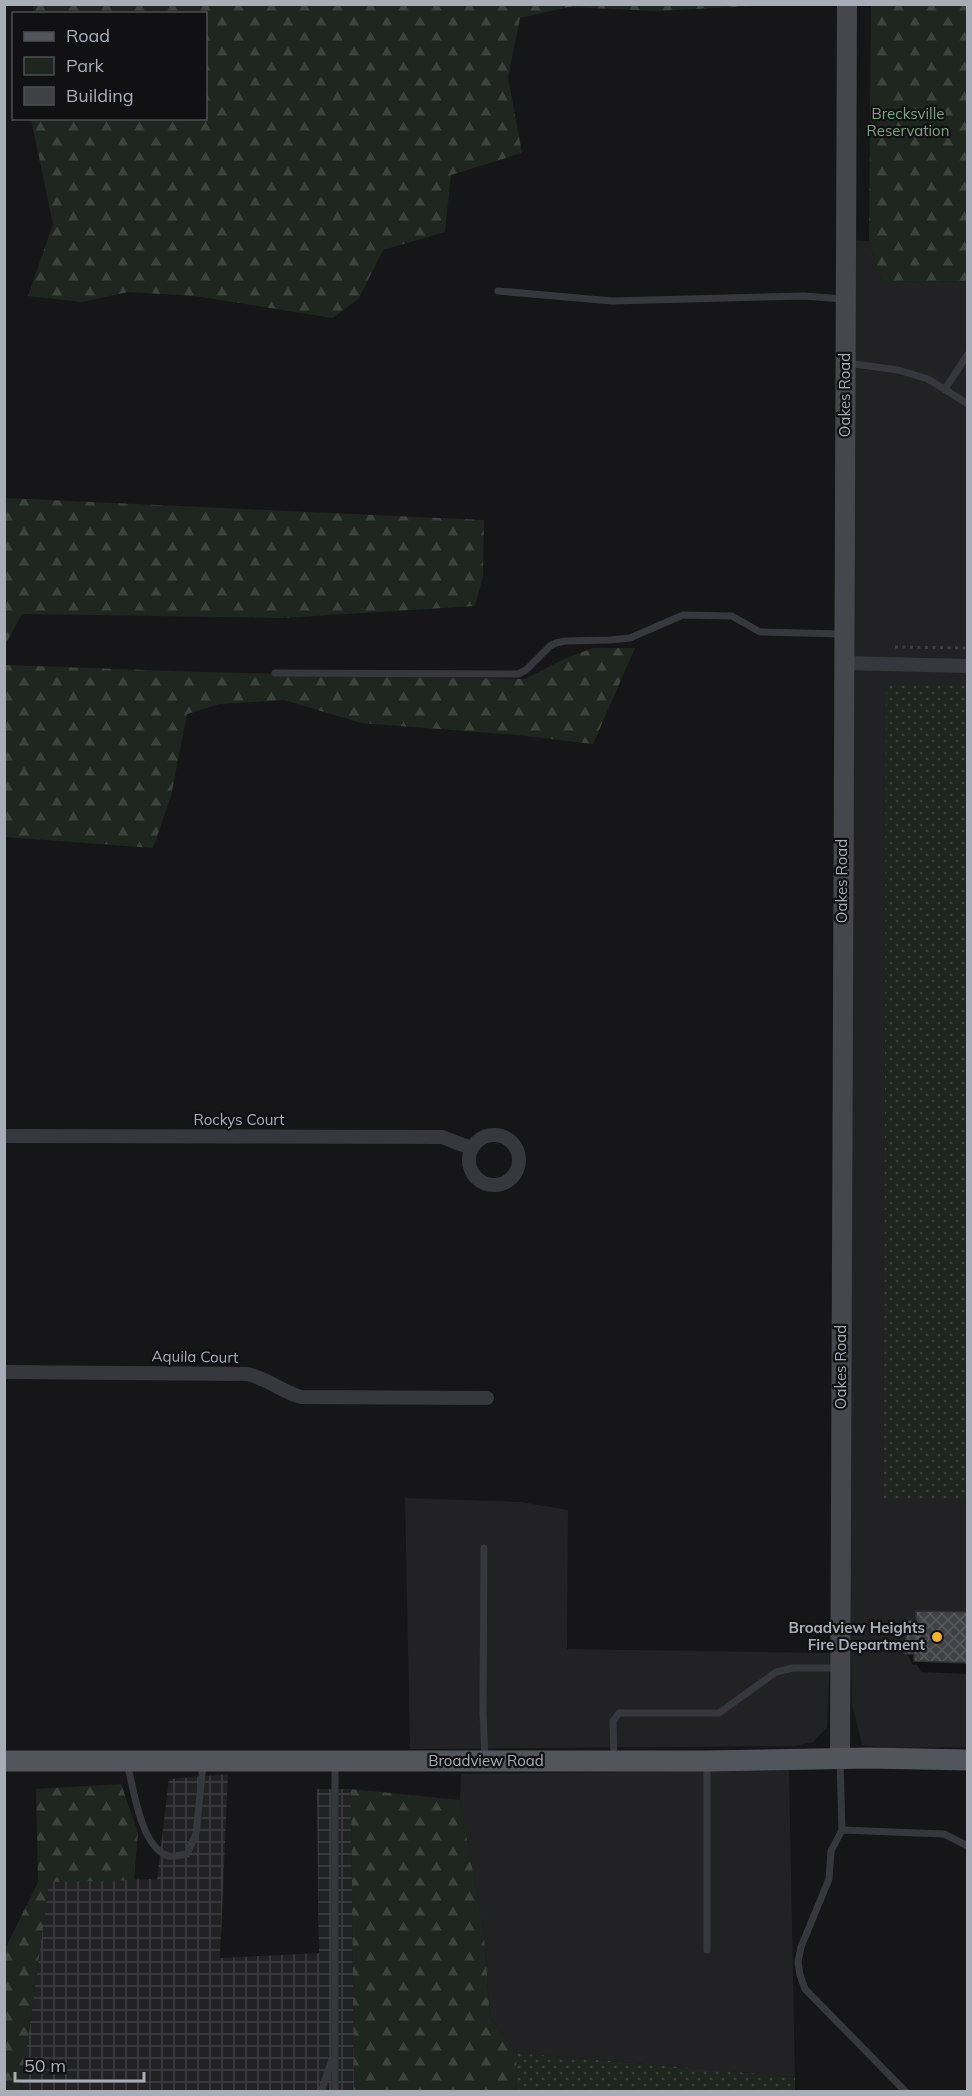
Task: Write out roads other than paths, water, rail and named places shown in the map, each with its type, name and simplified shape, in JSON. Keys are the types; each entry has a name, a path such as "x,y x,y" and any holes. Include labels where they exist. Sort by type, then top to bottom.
{"main road":[{"name":"Broadview Road","path":"4,1761 706,1761 840,1758 968,1760"}],"street":[{"name":"Oakes Road","path":"840,1758 847,4"},
{"path":"843,663 968,666"},
{"name":"Rockys Court","path":"4,1136 442,1137 471,1148"},
{"name":"Aquila Court","path":"4,1372 248,1374 301,1397 487,1398"}],"lane":[{"path":"498,291 612,301 804,296 845,299"},
{"path":"945,389 968,354"},
{"path":"845,362 898,370 928,379 968,404"},
{"path":"275,673 518,674 526,670 556,643 630,638 683,615 732,616 760,632 843,634"},
{"path":"484,1548 485,1761"},
{"path":"614,1761 614,1721 619,1713 719,1713 776,1672 794,1668 841,1668"},
{"path":"840,1758 842,1830 831,1851 829,1879 801,1947 798,1962 800,1975 805,1989 906,2091"},
{"path":"126,1761 140,1817 153,1846 169,1856 187,1854 196,1834 203,1760"},
{"path":"335,1760 335,2091"},
{"path":"706,1761 707,1950"},
{"path":"842,1830 944,1834 968,1846"},
{"path":"321,2091 334,2054"}],"place":[{"name":"Broadview Heights Fire Department","path":"937,1637"}],"park label":[{"name":"Brecksville Reservation","path":"908,122"}]}
